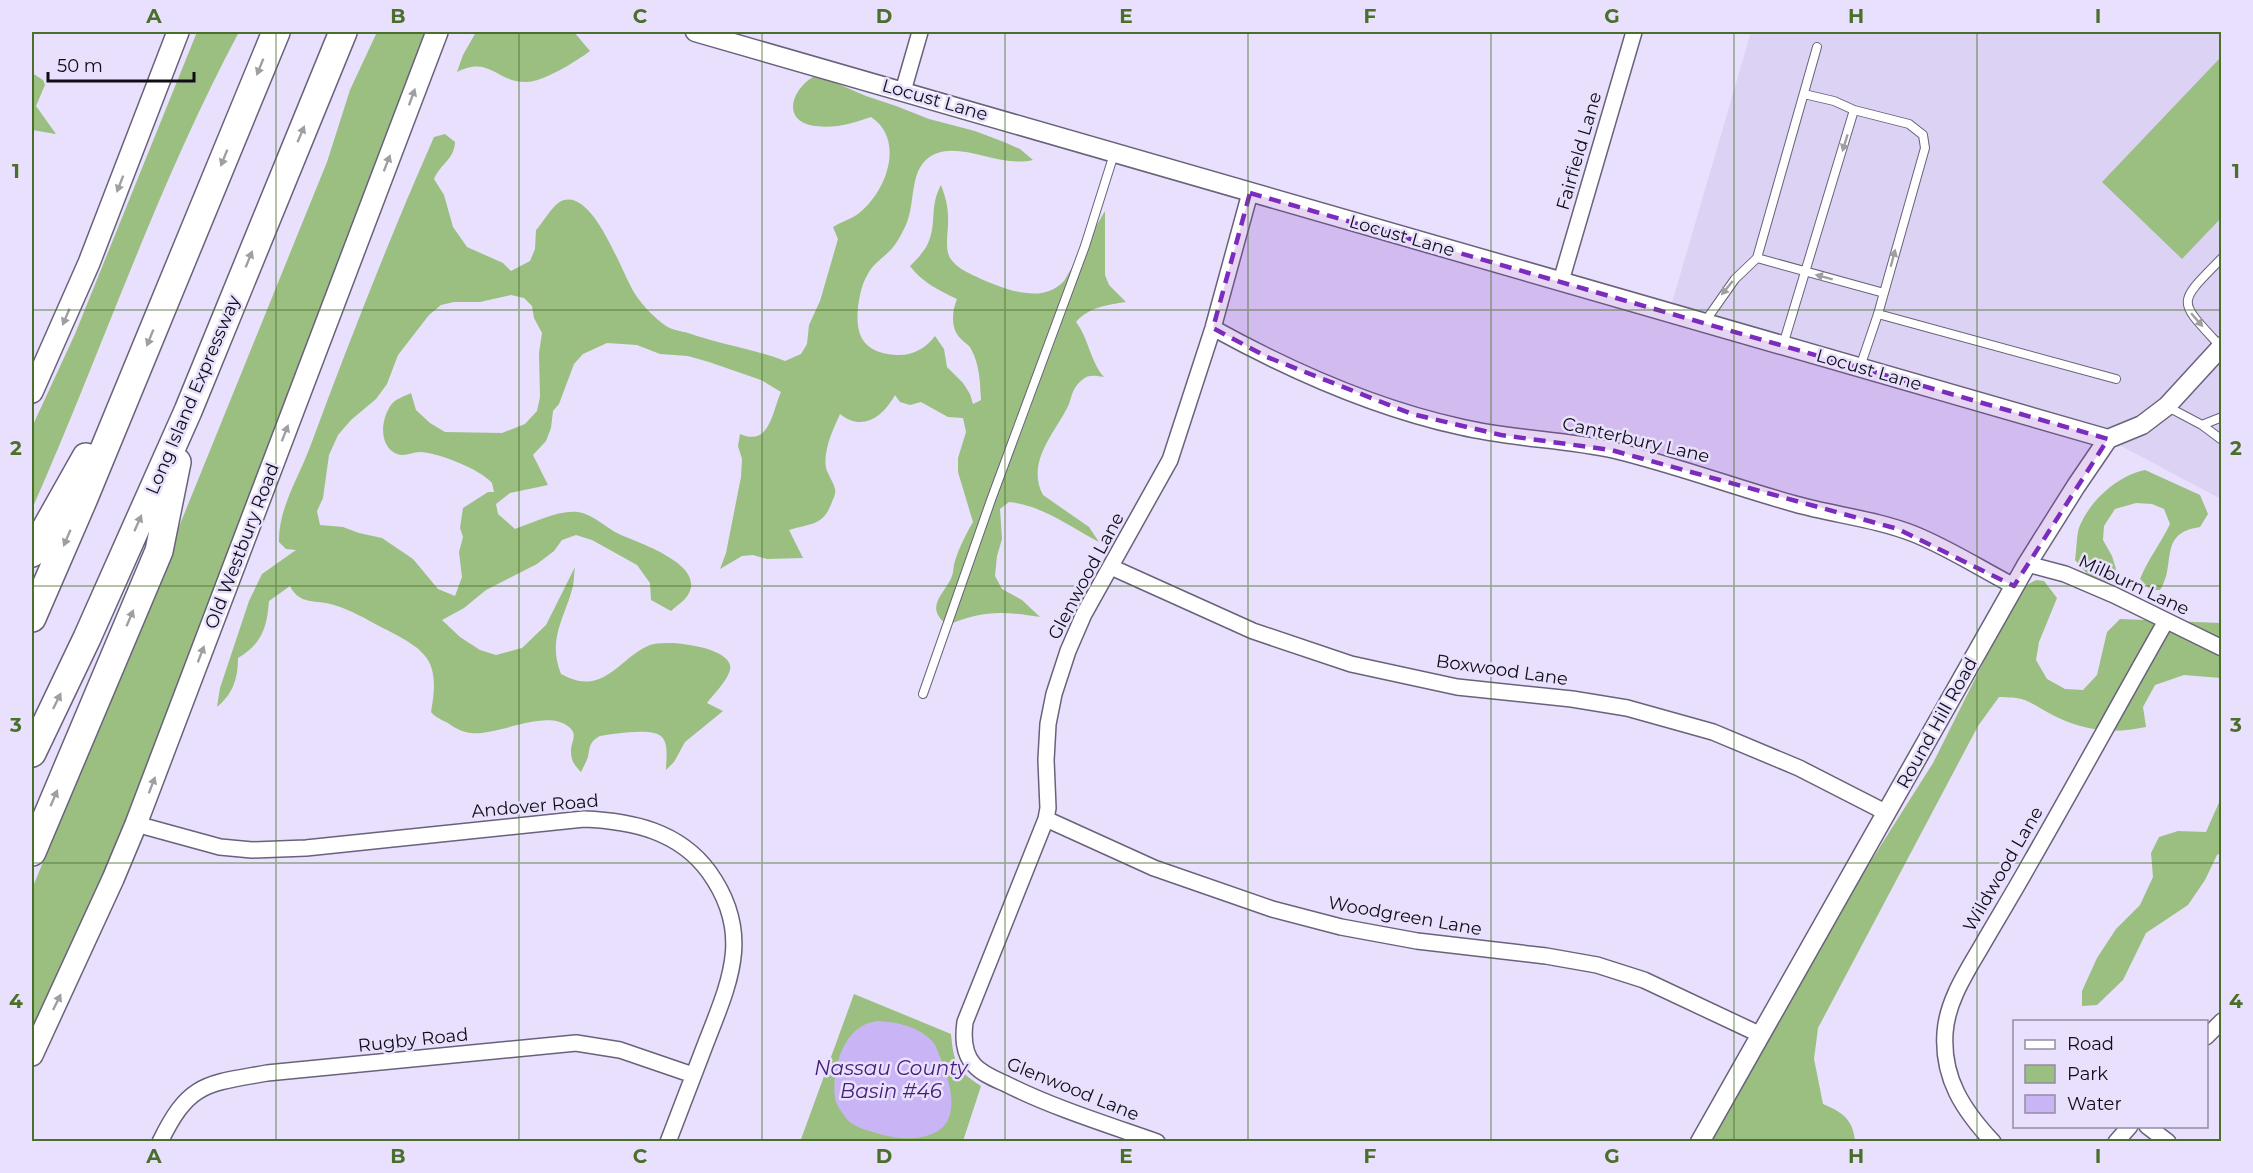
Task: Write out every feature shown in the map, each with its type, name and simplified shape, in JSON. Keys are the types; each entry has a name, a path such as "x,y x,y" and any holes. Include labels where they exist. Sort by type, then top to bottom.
{"highway":[{"path":"32,618 84,498 276,32"},
{"name":"Long Island Expressway","path":"32,753 87,638 188,411 343,32"},
{"path":"32,553 138,368"},
{"path":"32,852 159,551 188,411"}],"main road":[{"path":"32,392 88,263 178,32"},
{"name":"Old Westbury Road","path":"32,1055 136,824 437,32"}],"street":[{"name":"Locust Lane","path":"695,32 2108,439"},
{"path":"903,91 920,32"},
{"name":"Fairfield Lane","path":"1561,281 1634,32"},
{"name":"Glenwood Lane","path":"1157,1142 1084,1118 982,1072 973,1064 963,1041 965,1022 1046,819 1048,724 1054,694 1068,651 1084,614 1170,460 1214,328 1250,193"},
{"name":"Canterbury Lane","path":"1214,328 1267,357 1315,379 1412,414 1501,435 1546,438 1611,450 1681,468 1796,504 1898,529 1923,538 2014,586"},
{"path":"2108,439 2142,425 2167,406 2221,347"},
{"name":"Round Hill Road","path":"1700,1142 2014,586 2108,439"},
{"name":"Milburn Lane","path":"2027,564 2065,574 2222,648"},
{"name":"Boxwood Lane","path":"1111,567 1253,631 1351,664 1457,687 1572,699 1627,708 1713,732 1800,768 1887,813"},
{"name":"Wildwood Lane","path":"1993,1142 1958,1098 1950,1078 1945,1055 1948,1011 1963,978 2166,621"},
{"name":"Andover Road","path":"136,824 220,847 252,850 306,848 584,819 616,820 644,827 675,841 699,858 723,891 732,919 734,945 726,993 668,1142"},
{"name":"Woodgreen Lane","path":"1046,819 1154,868 1272,909 1341,927 1417,941 1546,956 1597,965 1644,980 1761,1035"},
{"path":"2208,1035 2222,1021"},
{"name":"Rugby Road","path":"160,1142 177,1112 203,1087 267,1073 576,1043 620,1050 693,1075"},
{"path":"2116,1142 2128,1128"},
{"path":"2150,1128 2168,1142"}],"lane":[{"path":"1704,323 1735,279 1757,258 1817,47"},
{"path":"1804,94 1908,124 1923,135 1925,148 1878,314 1860,367"},
{"path":"1782,346 1854,110"},
{"path":"923,694 1085,246 1114,153"},
{"path":"1757,258 1884,293"},
{"path":"2221,347 2193,316 2188,308 2187,300 2197,283 2222,258"},
{"path":"1878,314 2116,379"},
{"path":"2167,406 2202,425 2222,440"},
{"path":"2202,425 2222,417"}],"highlighted area":[{"path":"1250,193 2108,439 2014,586 1898,529 1611,450 1501,435 1412,414 1267,357 1213,328"}],"shaded area":[{"path":"1751,32 2221,32 2221,499 2108,439 1669,313"}],"green space":[{"path":"197,32 239,32 182,149 32,509 32,427 75,334"},
{"path":"377,32 428,32 364,192 307,356 127,822 32,1034 32,889 327,162 350,90"},
{"path":"476,32 574,32 590,51 560,70 534,81 516,81 486,68 478,67 457,72 463,55"},
{"path":"2221,57 2221,218 2182,259 2102,182"},
{"path":"32,73 43,80 45,85 36,106 56,134 32,130"},
{"path":"813,77 822,77 929,119 975,131 1004,142 1020,149 1033,160 1008,161 946,151 926,160 916,176 909,218 905,227 894,246 869,272 861,293 858,327 860,335 869,347 885,354 908,354 923,348 935,336 944,349 947,367 963,383 973,404 981,400 979,374 970,347 957,335 955,330 953,314 957,299 925,281 910,266 929,242 935,199 941,185 947,208 947,249 953,262 964,271 981,279 1023,293 1045,292 1064,281 1105,211 1105,275 1109,285 1126,302 1093,310 1076,322 1104,377 1087,377 1077,385 1045,447 1038,470 1038,482 1043,495 1089,527 1099,542 1056,517 1033,507 1009,502 1000,509 1002,539 995,576 1002,589 1022,600 1040,617 993,613 948,625 940,618 936,606 938,600 952,576 954,563 973,522 958,472 958,458 966,432 963,418 948,417 921,402 910,405 900,402 895,395 884,410 864,422 856,422 840,414 829,440 825,461 835,496 820,520 789,530 803,558 767,559 753,555 742,556 720,569 726,553 741,477 742,459 738,446 740,434 750,437 764,432 772,418 781,392 761,380 688,356 660,354 637,345 607,343 583,354 574,364 559,404 553,411 551,428 546,441 533,455 548,485 510,493 496,504 498,514 515,529 563,513 578,512 589,515 619,534 656,550 681,566 689,576 691,587 685,599 671,611 651,600 650,583 637,565 592,540 576,535 562,540 554,551 537,564 486,590 464,608 442,620 460,637 480,650 496,655 522,648 546,625 575,567 573,586 557,639 557,661 561,674 584,681 600,679 635,653 658,643 694,646 718,653 726,658 730,665 729,674 707,703 723,711 685,742 674,762 666,770 666,744 662,737 650,732 600,736 591,745 581,772 572,758 572,730 559,722 535,721 482,733 471,733 458,729 431,712 434,679 427,658 419,650 409,642 346,609 299,597 290,586 269,601 262,634 253,647 238,658 234,685 217,707 220,688 249,601 262,574 296,550 286,549 279,542 285,505 310,447 385,252 434,137 445,134 455,142 450,157 434,179 444,195 453,227 467,247 503,263 511,271 530,261 535,249 536,230 552,209 564,200 576,201 587,209 597,222 637,297 662,323 674,329 785,361 801,354 807,344 809,325 820,301 838,239 833,227 855,216 868,205 884,180 890,152 888,139 882,127 871,117 830,127 805,123 798,118 793,105 795,97 805,83","holes":["511,295 524,298 532,306 534,318 542,333 539,353 540,397 537,411 525,424 502,433 445,432 430,423 416,410 411,393 393,403 383,425 384,439 391,450 397,454 420,452 438,455 469,467 492,483 494,492 488,492 463,508 460,528 463,537 459,552 462,577 455,596 438,589 413,559 382,538 343,527 320,525 317,511 323,498 329,455 338,435 351,420 376,399 387,384 398,355 429,315 441,305 454,302 480,302"]},
{"path":"2145,470 2200,495 2208,514 2200,527 2187,530 2178,536 2170,551 2165,580 2160,590 2151,590 2140,579 2170,524 2164,509 2152,504 2136,503 2115,509 2104,526 2103,540 2116,569 2111,580 2104,585 2091,578 2075,560 2079,527 2092,505 2107,489 2125,477"},
{"path":"2036,580 2044,581 2057,598 2039,642 2036,660 2047,679 2065,689 2083,690 2097,675 2107,632 2120,619 2221,623 2221,678 2184,675 2155,685 2143,707 2146,727 2120,731 2083,727 2059,718 2025,700 1999,697 1978,726 1818,1028 1814,1059 1823,1104 1845,1117 1852,1127 1855,1141 1700,1142 1761,1035 1933,763 2012,605 2027,585"},
{"path":"2221,798 2221,853 2217,855 2205,880 2188,905 2146,933 2123,980 2097,1005 2082,1006 2082,991 2097,958 2116,929 2140,905 2153,877 2151,853 2159,837 2178,831 2206,832"},
{"name":"Nassau County Basin #46","path":"854,994 951,1034 953,1052 958,1065 966,1075 981,1086 963,1141 800,1142"}],"water":[{"name":"Nassau County Basin #46","path":"877,1021 913,1028 926,1036 936,1047 950,1088 951,1110 942,1128 932,1134 901,1138 868,1130 849,1121 838,1106 834,1088 843,1047 849,1038 865,1024"}]}
